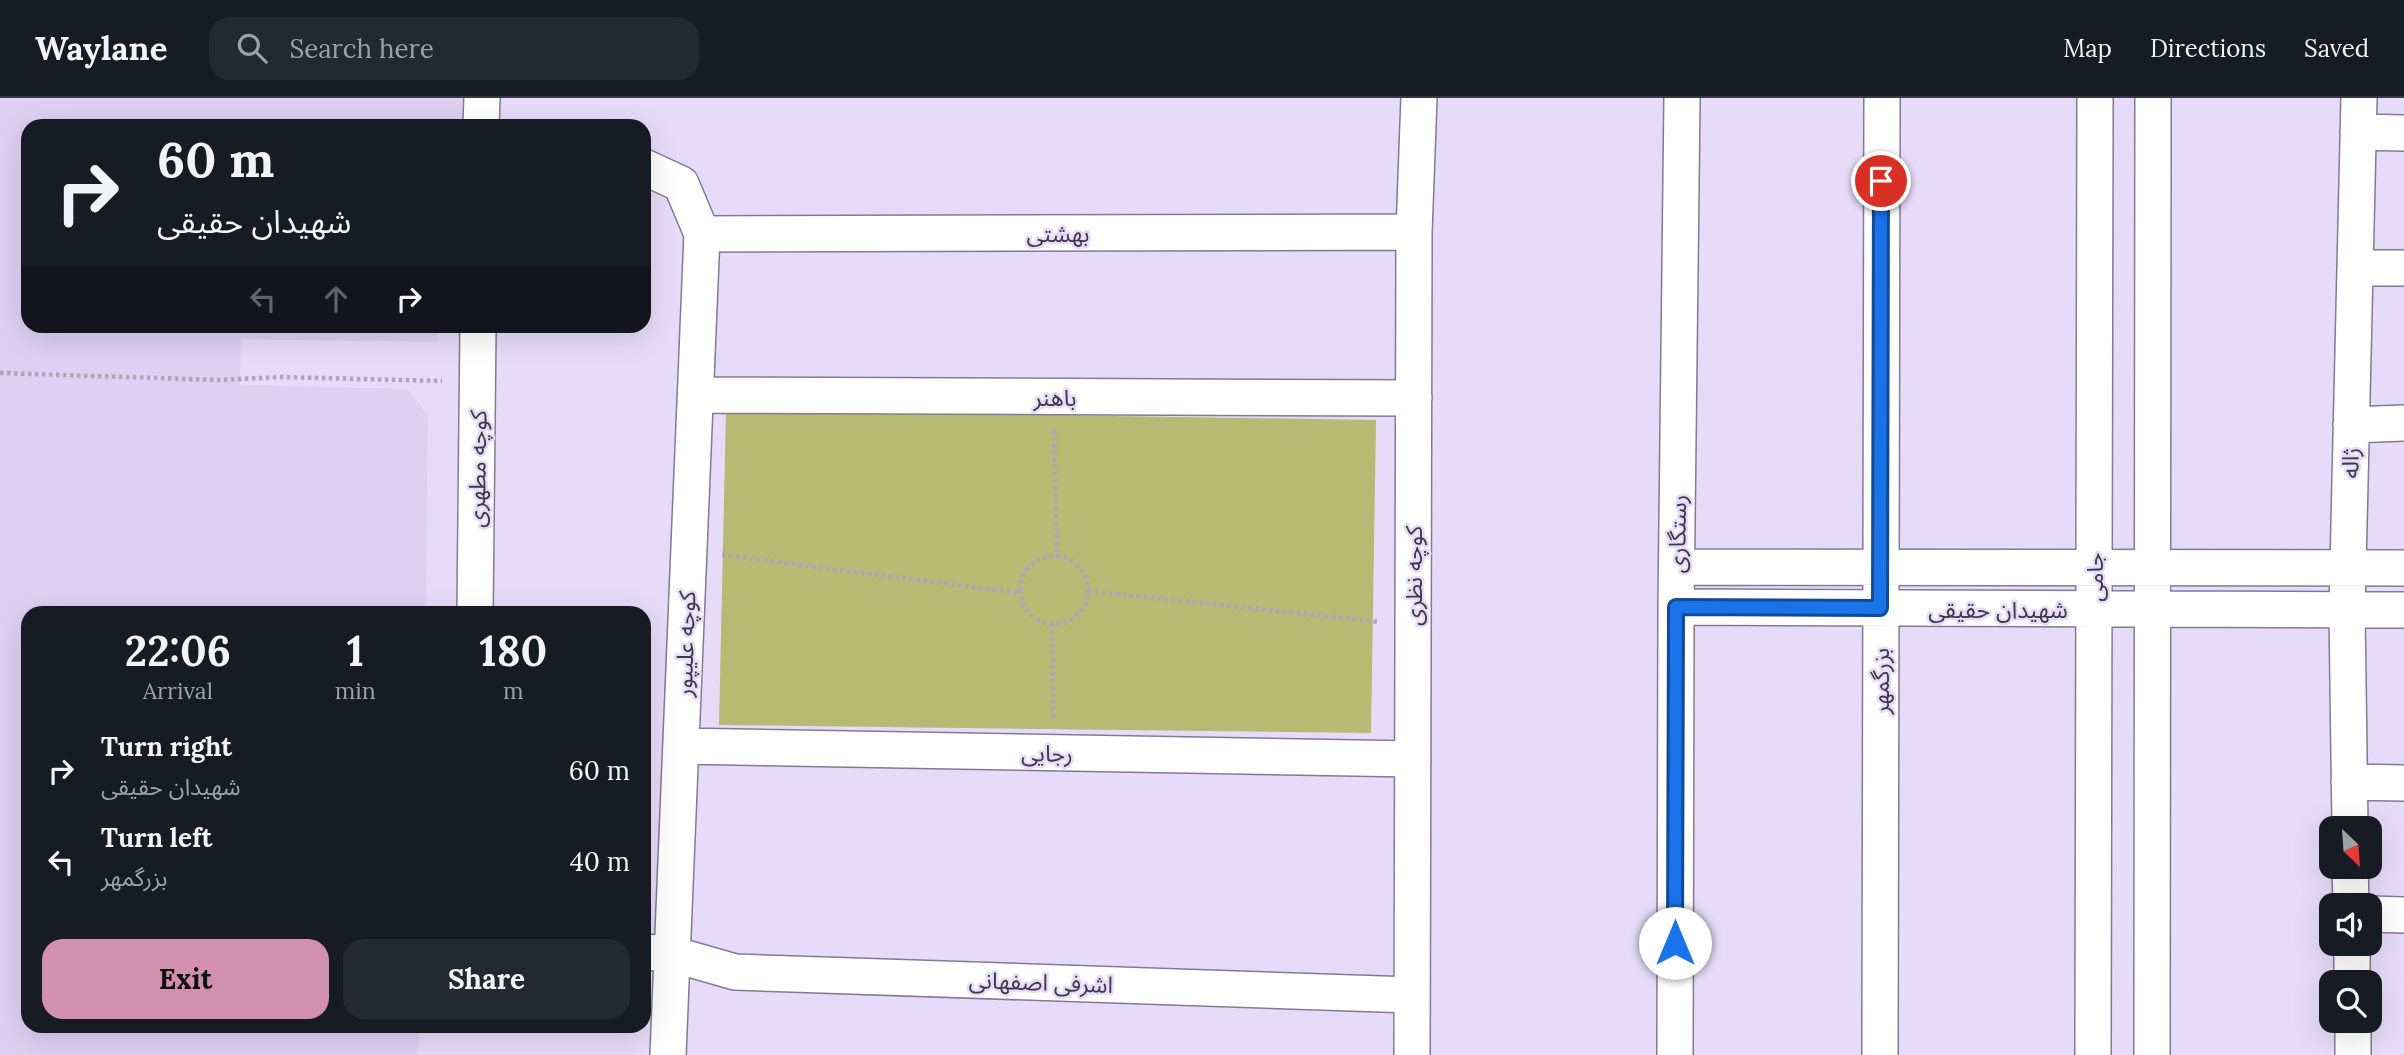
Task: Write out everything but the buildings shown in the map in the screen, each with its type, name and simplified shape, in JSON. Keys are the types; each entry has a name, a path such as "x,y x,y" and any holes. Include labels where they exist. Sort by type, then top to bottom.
{"street":[{"path":"481,119 482,98"},
{"name":"کوچه نظری","path":"1412,1055 1414,232 1419,98"},
{"name":"رستگاری","path":"1675,1055 1676,567 1682,98"},
{"name":"بزرگمهر","path":"1880,1055 1882,98"},
{"name":"جامی","path":"2093,1055 2095,98"},
{"path":"2152,1055 2153,98"},
{"path":"2359,115 2404,133"},
{"name":"ژاله","path":"2350,816 2347,569 2359,115"},
{"path":"651,170 681,184 702,233"},
{"name":"بهشتی","path":"702,233 1414,232"},
{"name":"کوچه علیپور","path":"668,1055 658,953 681,746 702,233"},
{"path":"2355,268 2404,268"},
{"name":"کوچه مطهری","path":"475,606 478,333"},
{"name":"باهنر","path":"696,395 1414,398"},
{"path":"2351,425 2404,423"},
{"path":"1676,567 2404,568"},
{"name":"شهیدان حقیقی","path":"1676,607 2404,610"},
{"name":"رجایی","path":"681,746 1413,759"},
{"path":"2349,782 2404,783"},
{"path":"2382,914 2404,915"},
{"name":"اشرفی اصفهانی","path":"658,953 735,972 1412,995"},
{"path":"2353,1033 2353,1055"}],"path":[{"path":"0,373 219,380 255,378 477,382"},
{"path":"1054,397 1057,555"},
{"path":"689,550 1020,593"},
{"path":"1057,555 1075,562 1087,577 1089,596 1079,614 1062,624 1043,622 1026,611 1020,593 1023,574 1037,559 1057,555"},
{"path":"1088,591 1413,625"},
{"path":"1052,623 1053,753"}],"shaded area":[{"path":"0,98 474,98 471,119 21,119 21,333 439,333 437,342 241,339 240,385 407,389 428,415 426,606 21,606 21,1033 420,1033 417,1055 0,1055"}],"green space":[{"path":"726,410 1376,420 1371,733 719,725"}],"route":[{"path":"1675,943 1676,607 1880,608 1881,181"}]}
